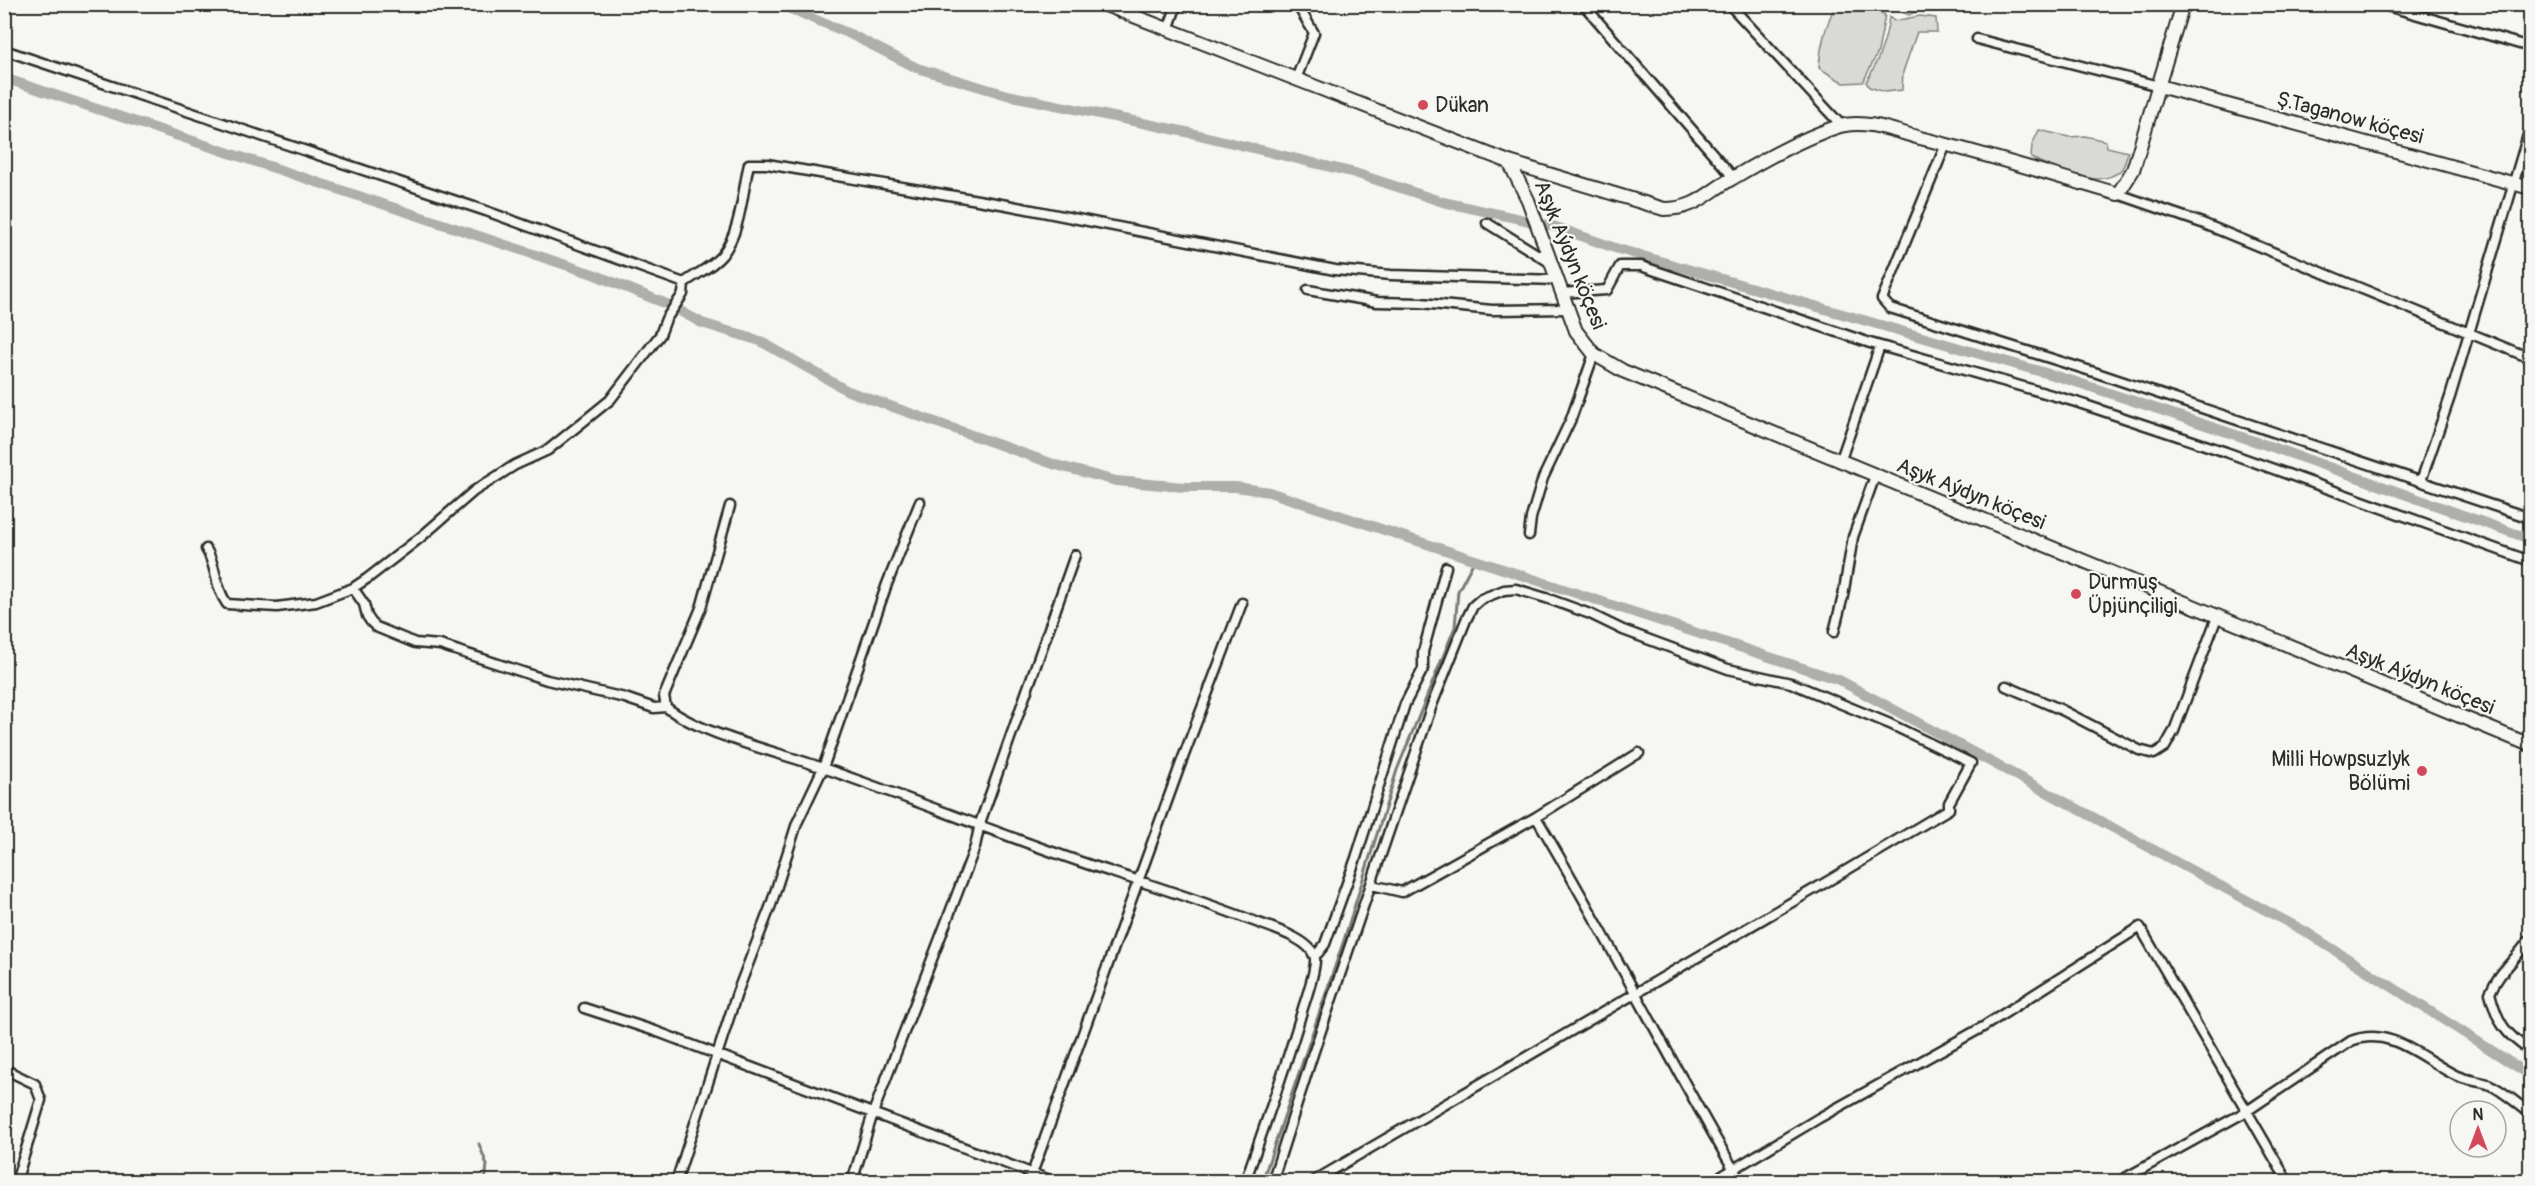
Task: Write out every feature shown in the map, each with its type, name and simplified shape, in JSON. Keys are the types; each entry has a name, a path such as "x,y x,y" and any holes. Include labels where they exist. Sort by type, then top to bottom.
{"main road":[{"path":"1103,4 1509,162 1664,209 1681,209 1690,206 1733,177 1817,135 1842,126 1868,124 2118,194 2133,170 2183,4"},
{"name":"Ş.Taganow köçesi","path":"2159,86 2530,188"},
{"name":"Aşyk Aýdyn köçesi","path":"1509,162 1528,200 1576,331 1594,354 1623,371 2530,745"}],"street":[{"path":"1168,30 1177,4"},
{"path":"1296,79 1314,33 1301,11 1300,4"},
{"path":"1583,4 1733,177"},
{"path":"1729,4 1842,126"},
{"path":"2380,4 2530,47"},
{"path":"1977,39 2159,86"},
{"path":"4,50 486,211 684,283"},
{"path":"2421,481 2450,397 2530,128"},
{"path":"1946,144 1882,299 1890,308 2094,372 2530,518"},
{"path":"206,549 212,559 213,574 217,585 227,604 277,607 297,605 316,603 355,591 474,491 515,465 548,450 610,400 640,364 660,335 666,319 683,294 684,283 714,262 731,242 736,230 749,164 767,164 1006,205 1335,270 1391,275 1556,280"},
{"path":"2118,194 2202,223 2530,358"},
{"path":"1487,223 1508,238 1550,258"},
{"path":"1561,293 1607,290 1620,266 1641,266 1880,346 2076,402 2226,452 2530,561"},
{"path":"1308,290 1377,302 1421,303 1492,310 1567,309"},
{"path":"1840,462 1880,346"},
{"path":"1529,535 1531,518 1542,478 1571,419 1594,354"},
{"path":"1834,632 1853,537 1875,476"},
{"path":"676,1182 737,993 771,905 797,823 823,768 887,584 920,502"},
{"path":"666,707 664,696 701,608 730,506"},
{"path":"852,1182 873,1113 967,866 1075,555"},
{"path":"1313,954 1325,944 1356,858 1405,704 1423,669 1423,652 1446,567"},
{"path":"1272,1182 1313,1054 1432,705 1466,620 1473,606 1481,599 1504,590 1516,589 1546,598 1590,614 1623,630 1728,669 1791,683 1890,724 1971,763 1949,802 1949,809 1835,878 1312,1182"},
{"path":"355,591 364,604 367,616 376,627 415,643 440,645 548,680 626,698 654,708 666,707 696,725 823,768 1085,863 1139,879 1294,937 1311,949 1315,959 1301,1017 1245,1182"},
{"path":"1029,1182 1242,603"},
{"path":"2006,686 2062,710 2139,750 2154,754 2165,747 2174,731 2217,617"},
{"path":"1372,885 1402,892 1536,817 1639,753"},
{"path":"1536,817 1558,851 1742,1182"},
{"path":"1712,1182 1819,1118 1983,1027 2140,927 2288,1182"},
{"path":"2530,938 2520,954 2502,971 2490,993 2494,1012 2511,1039 2530,1050"},
{"path":"584,1008 718,1055 1055,1182"},
{"path":"2118,1182 2247,1111 2351,1041 2365,1036 2384,1038 2422,1054 2457,1076 2490,1085 2530,1113"},
{"path":"4,1069 35,1084 41,1100 16,1182"}],"shaded area":[{"path":"1921,4 1920,10 1909,15 1884,5"},
{"path":"1836,5 1858,5 1885,15 1878,52 1863,82 1844,83 1819,68 1824,35"},
{"path":"1920,16 1936,18 1937,32 1917,32 1903,72 1902,90 1885,92 1869,87 1866,82 1881,51 1889,17 1894,21"},
{"path":"2039,130 2069,137 2085,136 2106,141 2107,147 2128,152 2121,170 2112,176 2089,179 2076,176 2031,158 2032,145"}],"waterway":[{"path":"778,4 850,34 917,68 1007,95 1191,133 1355,173 1443,202 1556,227 1615,248 2073,381 2275,448 2530,539"},
{"path":"4,78 593,274 669,305 702,323 760,341 848,391 1056,465 1116,481 1184,487 1236,487 1269,492 1839,680 2306,932 2530,1075"},
{"path":"1262,1182 1344,940 1397,770 1455,627 1458,591 1475,559"},
{"path":"479,1144 487,1165 485,1182"}],"place":[{"name":"Dükan","path":"1423,105"},
{"name":"Durmuş Üpjünçiligi","path":"2076,594"},
{"name":"Milli Howpsuzlyk Bölümi","path":"2422,771"}]}
